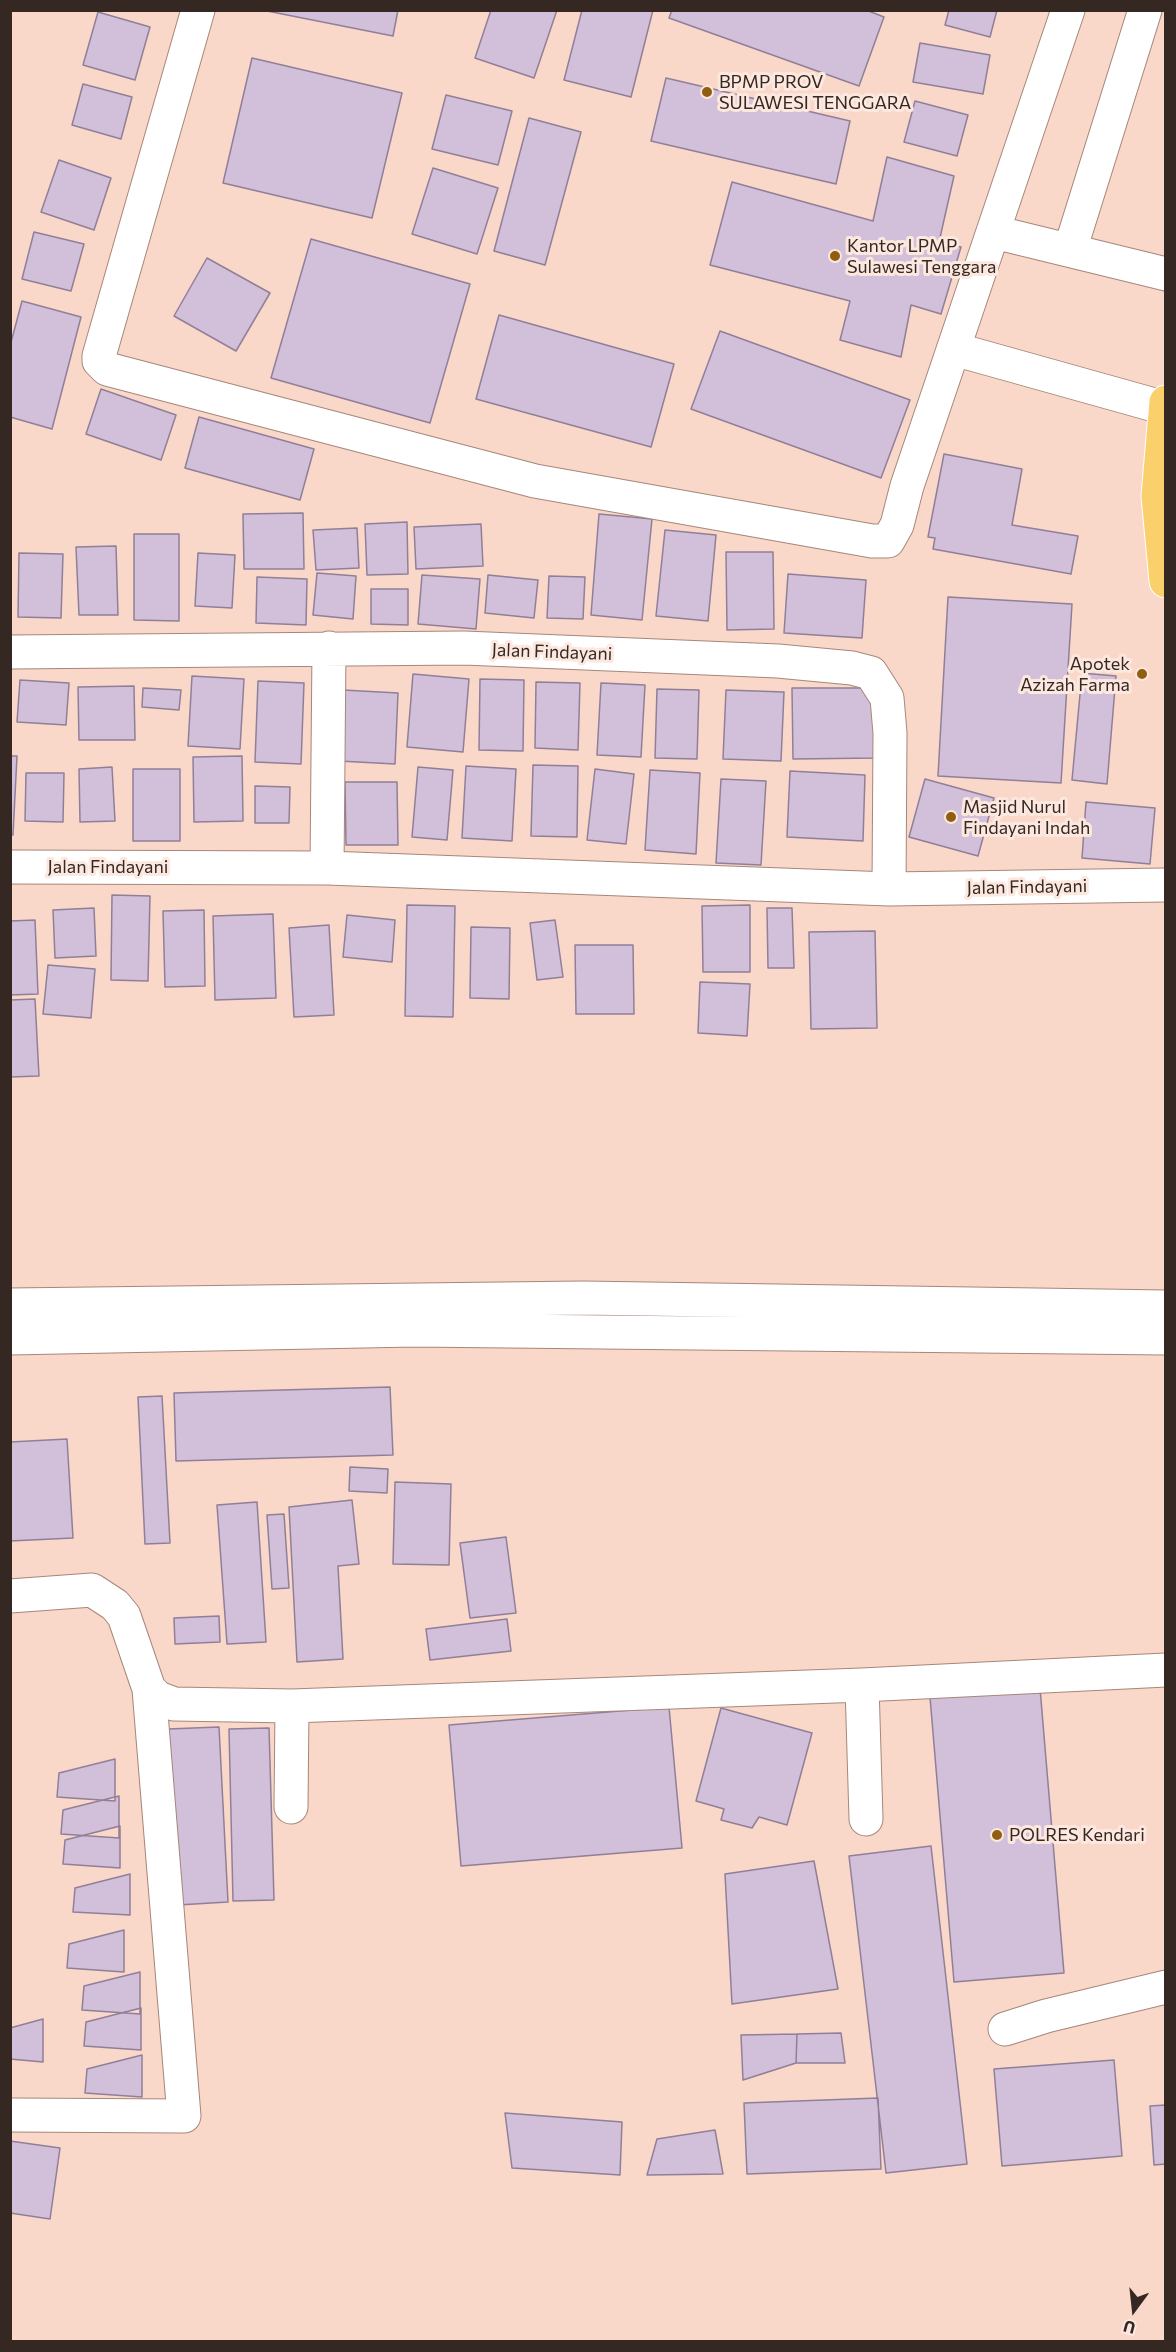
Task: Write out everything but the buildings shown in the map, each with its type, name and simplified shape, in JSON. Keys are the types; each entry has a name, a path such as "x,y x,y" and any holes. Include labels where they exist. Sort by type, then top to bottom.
{"highway":[{"path":"1166,402 1158,496 1166,581"}],"street":[{"path":"198,10 99,356 99,361 107,369 535,481 872,541 888,541 897,525 907,486 1068,10"},
{"path":"1070,250 1145,10"},
{"path":"994,232 1166,274"},
{"path":"954,349 1165,408"},
{"path":"327,868 329,648"},
{"name":"Jalan Findayani","path":"10,652 464,648 778,661 871,672 887,698 890,733 889,889"},
{"name":"Jalan Findayani","path":"10,867 327,868 889,889 1166,885"},
{"path":"10,1305 583,1298 1166,1307"},
{"path":"10,1338 414,1330 1166,1338"},
{"path":"10,1596 92,1590 115,1605 124,1616 149,1689 184,2116 10,2115"},
{"path":"149,1689 158,1698 174,1704 292,1706 862,1685 1166,1670"},
{"path":"862,1685 866,1820"},
{"path":"291,1808 292,1706"},
{"path":"1005,2029 1046,2016 1166,1987"}],"place":[{"name":"BPMP PROV SULAWESI TENGGARA","path":"707,92"},
{"name":"Kantor LPMP Sulawesi Tenggara","path":"835,256"},
{"name":"Apotek Azizah Farma","path":"1142,674"},
{"name":"Masjid Nurul Findayani Indah","path":"951,817"},
{"name":"POLRES Kendari","path":"997,1835"}]}
